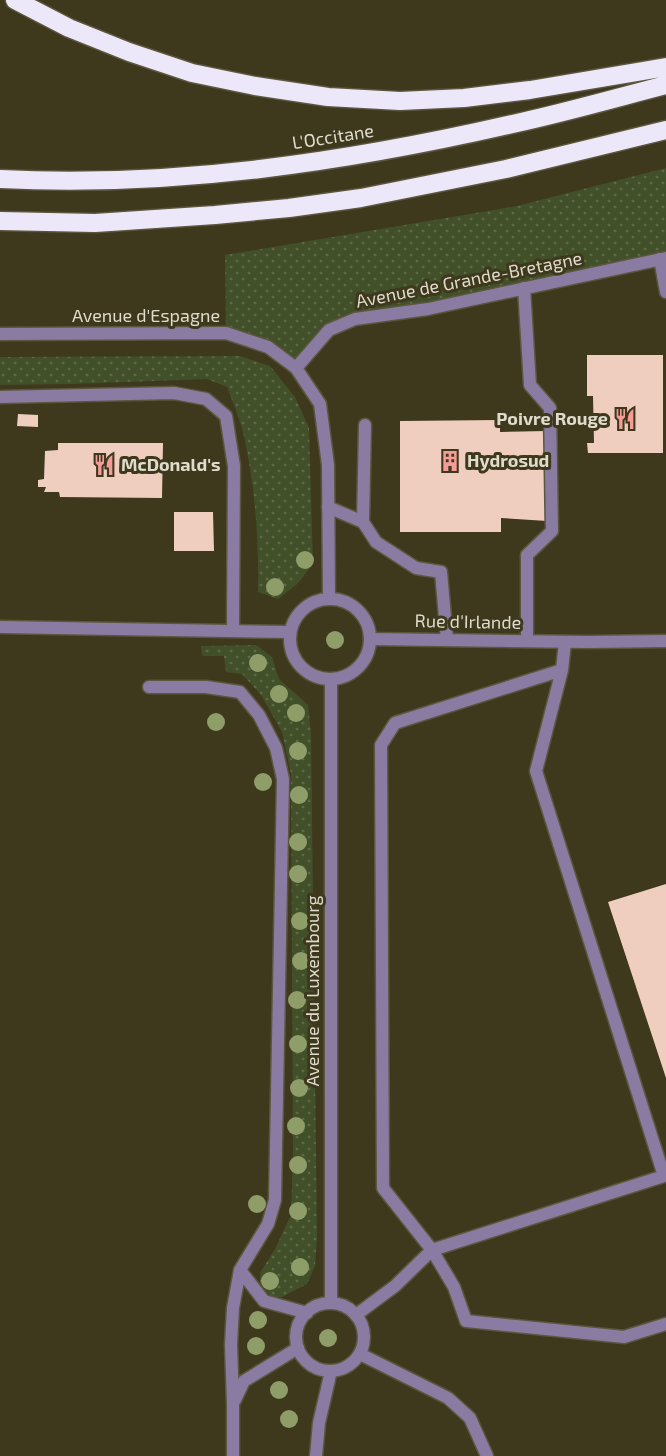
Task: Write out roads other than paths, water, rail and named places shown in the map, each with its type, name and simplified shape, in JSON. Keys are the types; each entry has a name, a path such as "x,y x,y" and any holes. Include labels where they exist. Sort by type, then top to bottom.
{"highway":[{"path":"15,0 69,28 129,52 192,73 255,86 328,97 400,101 464,98 530,90 666,67"},
{"name":"L'Occitane","path":"0,179 139,180 252,170 385,150 518,123 666,85"},
{"path":"0,221 95,223 215,216 289,208 361,198 506,169 666,130"}],"street":[{"name":"Avenue de Grande-Bretagne","path":"296,368 329,330 355,319 428,309 663,259"},
{"path":"663,259 666,292"},
{"path":"524,288 530,385 550,408 552,531 527,555 527,641"},
{"name":"Avenue d'Espagne","path":"0,334 226,333 268,347 296,368 320,404 328,465 329,598"},
{"path":"0,397 174,393 206,399 226,416 234,466 233,631"},
{"path":"363,522 365,425"},
{"path":"328,507 363,522 376,542 416,568 441,572 447,640"},
{"path":"329,598 342,600 358,610 368,626 370,639 363,662 344,677 331,680 319,678 299,666 290,644 290,632 303,608 315,601 329,598"},
{"path":"0,627 290,632"},
{"name":"Rue d'Irlande","path":"370,639 666,641"},
{"path":"356,1315 395,1286 432,1250 665,1179 536,771 562,670 565,642"},
{"path":"562,670 395,723 381,745 383,1188 432,1250 454,1287 466,1321 624,1337 666,1324"},
{"name":"Avenue du Luxembourg","path":"331,680 331,1303"},
{"path":"149,687 206,687 240,692 259,715 276,748 283,779 275,1200 268,1224 240,1270 233,1308 231,1344 233,1456"},
{"path":"240,1270 264,1301 307,1313"},
{"path":"331,1303 340,1305 356,1315 364,1334 364,1344 360,1354 348,1366 331,1371 320,1370 303,1358 298,1348 297,1329 307,1313 314,1308 331,1303"},
{"path":"233,1404 244,1381 298,1348"},
{"path":"360,1354 448,1398 470,1418 487,1456"},
{"path":"316,1456 319,1424 331,1371"}],"place":[{"name":"Poivre Rouge","path":"625,419"},
{"name":"Hydrosud","path":"450,461"},
{"name":"McDonald's","path":"104,465"}]}
